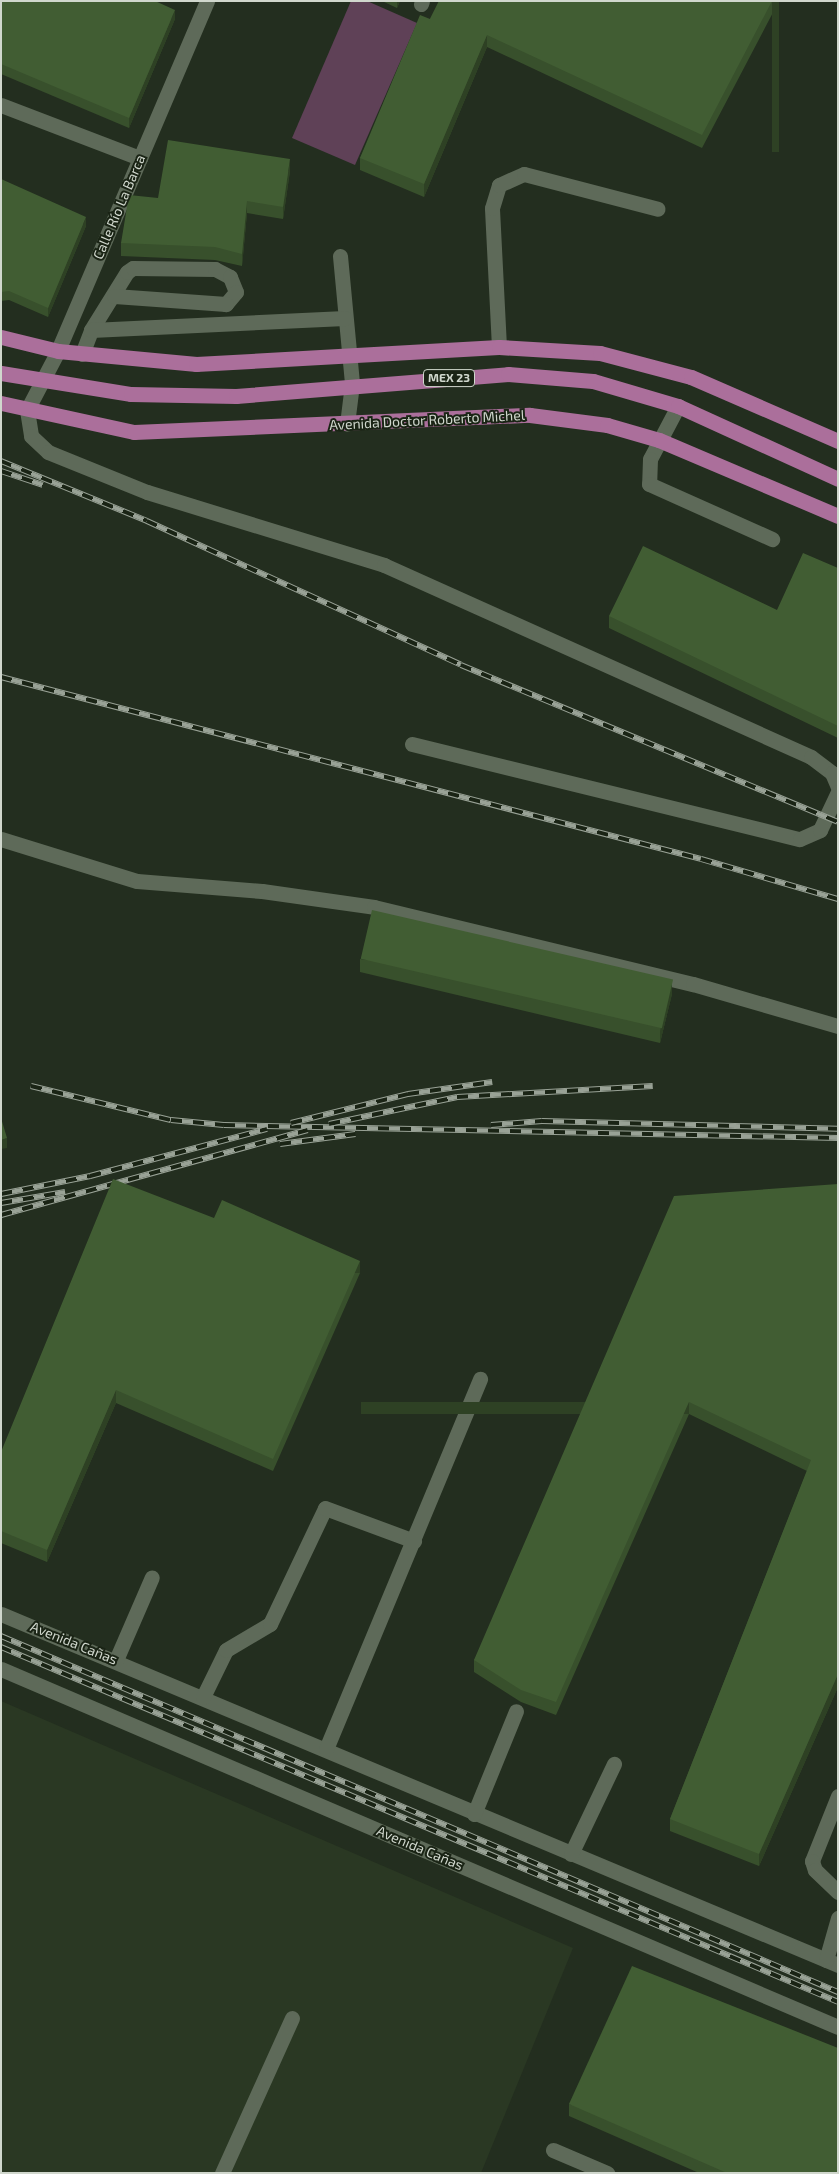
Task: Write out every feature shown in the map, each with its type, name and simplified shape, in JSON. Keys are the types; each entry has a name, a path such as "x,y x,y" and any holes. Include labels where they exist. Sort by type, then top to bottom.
{"main road":[{"path":"1,337 58,351 196,364 499,347 563,349 645,362 691,377 838,441"},
{"name":"MEX 23","path":"1,373 42,382 131,394 236,396 352,384 518,375 593,381 678,406 838,478"},
{"name":"Avenida Doctor Roberto Michel","path":"1,403 134,432 530,415 607,425 659,440 838,516"}],"street":[{"name":"Calle Río La Barca","path":"27,410 58,351 207,1"},
{"path":"1,105 140,158"},
{"path":"499,347 492,208 499,185 524,174 658,209"},
{"path":"340,256 352,384 347,424"},
{"path":"82,354 91,330 114,296 133,268 215,269 230,277 236,292 226,304 114,296"},
{"path":"91,330 345,318"},
{"path":"678,406 650,459 649,484 772,539"},
{"path":"27,410 31,436 48,452 147,492 384,565 812,757 832,773 838,787"},
{"path":"412,744 800,839 820,830 838,792"},
{"path":"1,839 137,881 262,890 374,907 693,984 838,1026"},
{"path":"326,1749 480,1379"},
{"path":"203,1697 226,1650 270,1624 325,1508 414,1541"},
{"path":"116,1660 152,1577"},
{"name":"Avenida Cañas","path":"1,1614 116,1660 474,1814 832,1963"},
{"name":"Avenida Cañas","path":"1,1669 838,2027"},
{"path":"474,1814 516,1711"},
{"path":"571,1854 614,1764"},
{"path":"838,1796 812,1861 815,1870 838,1892"},
{"path":"832,1963 838,1918"},
{"path":"222,2173 292,2018"},
{"path":"553,2150 607,2173"}],"shaded area":[{"path":"351,1 367,1 417,23 355,165 292,138"},
{"path":"1,1701 573,1948 481,2173 1,2173"}],"building":[{"path":"1,1 155,1 175,10 129,118 1,64"},
{"path":"439,1 772,1 702,135 487,35 424,184 360,158 420,15 430,19"},
{"path":"168,140 290,159 283,207 247,201 242,254 215,247 121,243 129,195 158,198"},
{"path":"1,179 86,217 48,308 9,291 1,292"},
{"path":"643,546 777,610 803,553 838,568 838,726 609,616"},
{"path":"372,910 673,980 662,1028 361,959"},
{"path":"1,1118 7,1138 1,1140"},
{"path":"113,1179 214,1218 222,1200 360,1261 273,1459 116,1390 47,1550 1,1531 1,1452"},
{"path":"838,1184 838,1674 759,1854 670,1819 811,1460 689,1402 556,1702 521,1690 474,1660 674,1196"},
{"path":"632,1966 838,2048 838,2173 727,2173 569,2104"}],"railway":[{"path":"1,461 147,521 461,665 838,822"},
{"path":"1,471 43,485"},
{"path":"1,677 701,859 838,899"},
{"path":"291,1123 408,1094 492,1082"},
{"path":"31,1086 171,1120 224,1125 838,1138"},
{"path":"329,1124 457,1097 653,1086"},
{"path":"491,1125 542,1121 838,1129"},
{"path":"1,1194 90,1176 267,1129"},
{"path":"1,1215 307,1130"},
{"path":"280,1144 355,1134"},
{"path":"1,1203 65,1192"},
{"path":"1,1636 838,1992"},
{"path":"1,1647 838,2002"}]}
